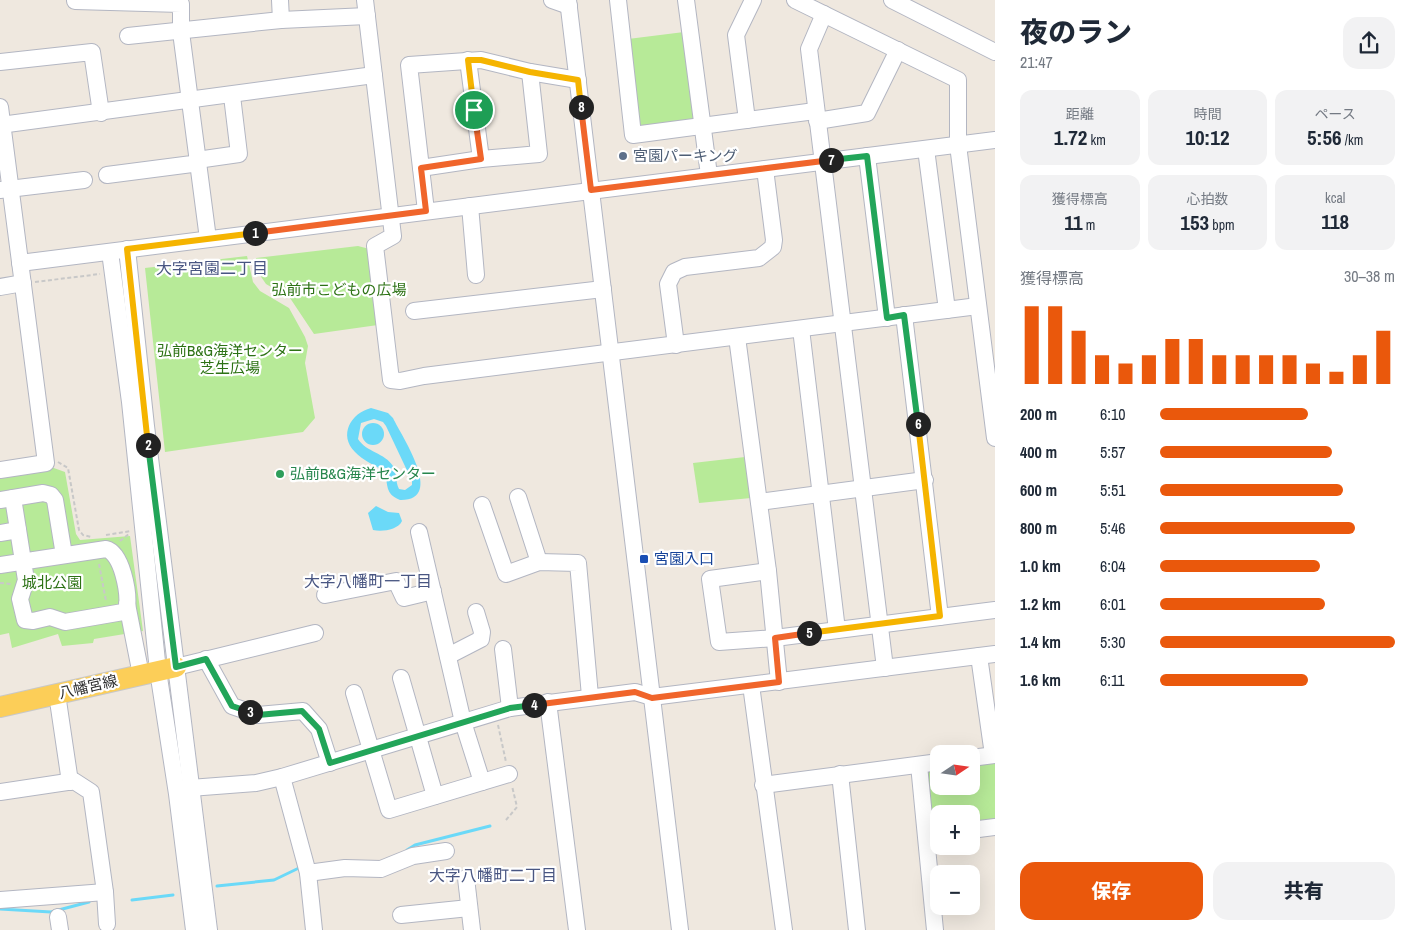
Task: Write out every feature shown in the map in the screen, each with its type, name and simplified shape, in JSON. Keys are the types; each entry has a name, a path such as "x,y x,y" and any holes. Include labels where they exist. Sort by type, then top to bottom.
{"main road":[{"name":"八幡宮線","path":"0,707 158,671"}],"street":[{"path":"280,0 281,20"},
{"path":"552,0 568,3 680,930"},
{"path":"618,0 633,135 747,120 867,113 898,50"},
{"path":"686,0 709,175"},
{"path":"747,120 736,35 753,0"},
{"path":"795,0 958,80 958,145 994,427"},
{"path":"892,0 995,52"},
{"path":"75,1 181,4 181,32 208,239"},
{"path":"128,36 181,32 366,8 393,236 375,246 391,380 400,381 424,376 978,306"},
{"path":"824,14 809,49 885,668"},
{"path":"0,62 92,52 101,112"},
{"path":"468,60 481,159"},
{"path":"426,211 409,65 481,60 530,72 578,80"},
{"path":"421,168 481,159 539,154 530,72"},
{"path":"1,125 190,102 374,76"},
{"path":"107,176 192,164 197,160 239,154 232,96"},
{"path":"0,107 5,189 20,263 46,463 0,470"},
{"path":"20,263 995,140"},
{"path":"926,149 947,310"},
{"path":"867,156 887,318"},
{"path":"676,345 668,284 674,272 685,267 759,258 773,247 765,169"},
{"path":"5,189 84,180"},
{"path":"470,206 480,255 476,275"},
{"path":"127,249 146,426 158,671"},
{"path":"110,252 144,529 158,671 177,794 194,930"},
{"path":"0,287 23,284"},
{"path":"414,311 603,289"},
{"path":"904,315 940,616"},
{"path":"800,329 838,630"},
{"path":"737,337 768,571 779,682"},
{"path":"759,502 924,480"},
{"path":"64,555 55,500 52,495 43,493 7,499 18,530 24,561 26,580 20,599 25,620 33,621 50,617 65,622 124,612 127,604"},
{"path":"518,497 539,562"},
{"path":"482,505 506,574 539,562 578,563 590,696"},
{"path":"0,533 18,530"},
{"path":"419,532 463,722 482,782"},
{"path":"0,566 106,549 113,552 120,561 127,604 186,732 190,788 209,930"},
{"path":"768,571 710,579 719,642 775,638 995,610"},
{"path":"324,595 396,581 404,598 433,591"},
{"path":"448,656 482,639 482,632 476,612"},
{"path":"158,671 315,633"},
{"path":"503,649 510,708"},
{"path":"190,788 256,783 282,777 510,708 590,696 635,692 652,698 987,655 994,755 980,757"},
{"path":"206,659 232,706 258,715 302,711 319,729 330,763"},
{"path":"401,678 435,796"},
{"path":"751,685 784,930"},
{"path":"354,693 389,810 509,774"},
{"path":"57,694 70,782"},
{"path":"548,702 577,930"},
{"path":"763,784 930,763"},
{"path":"919,765 930,824"},
{"path":"840,774 857,930"},
{"path":"282,777 308,872 314,930"},
{"path":"0,792 70,782 81,784 90,792 105,892 107,924"},
{"path":"980,829 995,827"},
{"path":"308,872 345,868 381,868 413,856 446,851"},
{"path":"933,855 935,930"},
{"path":"466,878 472,930"},
{"path":"0,900 105,892"},
{"path":"401,915 469,908"}],"path":[{"path":"23,284 103,274"},
{"path":"46,463 60,462 68,468 79,530 83,535 91,537 134,530 114,546"},
{"path":"106,563 98,564 106,603"},
{"path":"0,583 7,582 13,585"}],"green space":[{"path":"684,32 695,118 690,123 642,129 638,125 628,39"},
{"name":"弘前市こどもの広場","path":"358,246 377,251 385,324 314,334 290,298 266,284 255,268 256,258"},
{"name":"弘前B&G海洋センター 芝生広場","path":"247,256 253,282 260,291 289,308 305,337 308,346 305,363 315,418 303,432 165,452 145,268"},
{"path":"745,457 751,498 699,503 693,463"},
{"name":"城北公園","path":"51,467 65,472 76,534 80,540 130,536 143,631 94,639 93,643 62,646 58,634 12,648 9,633 0,635 0,474"},
{"path":"995,763 995,821 980,823 980,805 930,805 930,830 927,830 922,772 930,771 930,795 980,795 980,765"}],"water":[{"path":"371,408 388,413 393,418 417,467 420,490 413,498 400,500 395,498 389,492 385,472 361,458 350,445 347,432 349,426 364,411","holes":["374,419 383,422 412,481 412,485 405,490 399,489 394,469 390,462 366,447 358,439 361,423"]},
{"path":"373,423 381,426 384,434 381,442 373,445 365,442 362,434 365,426"},
{"path":"376,506 388,512 399,513 402,521 389,530 373,530 368,513"}],"waterway":[{"path":"407,850 415,845 490,826"},
{"path":"217,886 274,880 301,867"},
{"path":"132,900 173,895"},
{"path":"0,909 51,912 89,902"}],"place":[{"name":"宮園パーキング","path":"623,156"},
{"name":"弘前B&G海洋センター","path":"280,474"},
{"name":"宮園入口","path":"644,559"}],"district":[{"name":"大字宮園二丁目","path":"212,268"},
{"name":"大字八幡町一丁目","path":"368,581"},
{"name":"大字八幡町二丁目","path":"493,875"}],"route":[{"path":"468,60 481,60 530,72 578,80 591,190 867,156 887,318 904,315 940,616 775,638 779,682 652,698 635,692 590,696 510,708 330,763 319,729 302,711 258,715 232,706 206,659 176,667 146,426 127,249 426,211 421,168 481,159 474,110 468,60"}]}
